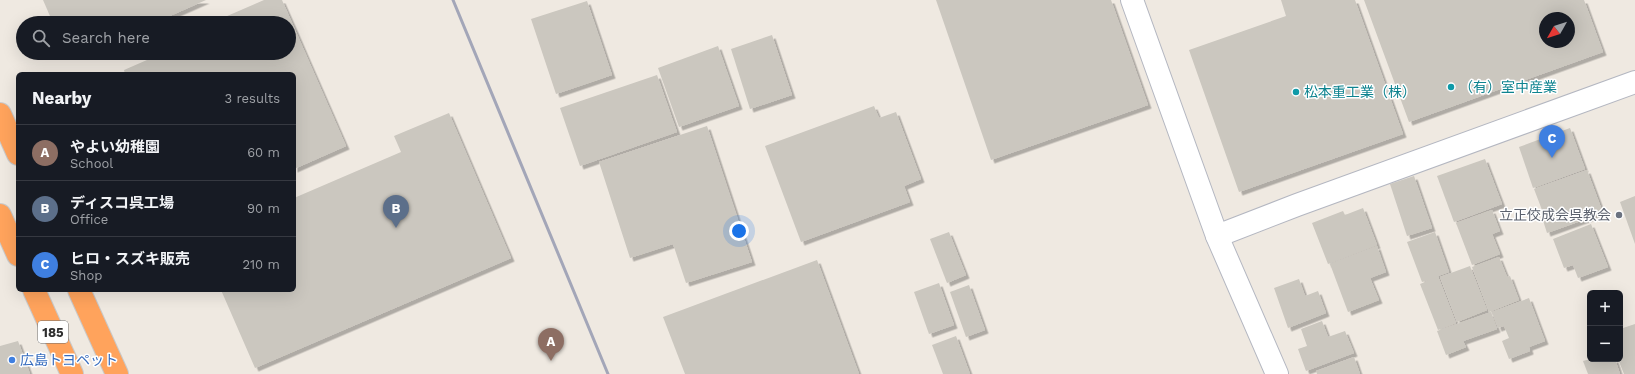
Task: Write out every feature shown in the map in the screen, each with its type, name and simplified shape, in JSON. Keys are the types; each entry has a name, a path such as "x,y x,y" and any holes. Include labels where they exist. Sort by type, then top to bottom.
{"highway":[{"path":"0,114 16,150"},
{"path":"0,215 16,251"},
{"name":"185","path":"35,292 72,374"},
{"path":"80,292 117,374"}],"street":[{"path":"1132,0 1217,236 1277,374"},
{"path":"1217,236 1305,202 1635,82"}],"building":[{"path":"43,0 206,0 170,16 50,16"},
{"path":"264,0 282,0 289,16 227,16"},
{"path":"936,0 1111,0 1148,105 991,160"},
{"name":"松本重工業（株）","path":"1281,0 1355,0 1403,134 1239,192 1189,50 1286,16"},
{"name":"（有）室中産業","path":"1364,0 1584,0 1603,52 1409,122"},
{"path":"587,1 612,75 556,94 531,19"},
{"path":"296,32 346,146 296,168 296,72 124,72 124,70 147,60 296,60"},
{"path":"772,35 792,95 750,109 731,49"},
{"path":"718,46 739,106 679,127 658,68"},
{"path":"657,75 677,132 580,166 560,108"},
{"path":"874,106 879,118 896,112 921,179 904,186 910,202 801,242 765,146"},
{"path":"449,113 511,258 255,368 222,292 296,292 296,197 401,152 394,136"},
{"path":"707,126 752,262 686,283 673,244 630,258 599,162"},
{"path":"1570,128 1585,169 1533,188 1519,147"},
{"path":"1485,159 1502,204 1454,222 1437,176"},
{"path":"1587,170 1603,213 1547,233 1540,211 1542,210 1534,189"},
{"path":"1414,176 1432,228 1407,236 1390,184"},
{"path":"1635,196 1635,244 1620,202"},
{"path":"1363,208 1377,245 1328,264 1312,223 1343,211 1345,215"},
{"path":"1492,210 1500,231 1492,234 1500,254 1472,265 1456,223"},
{"path":"1591,224 1608,267 1578,278 1573,265 1564,268 1553,239"},
{"path":"949,232 966,275 947,283 930,239"},
{"path":"1435,232 1449,272 1438,276 1456,323 1438,330 1420,284 1435,278 1422,282 1407,242"},
{"path":"1377,246 1386,272 1370,278 1379,300 1348,312 1330,264"},
{"path":"1499,257 1507,277 1510,276 1519,300 1489,312 1472,267"},
{"path":"817,260 859,374 685,374 663,317"},
{"path":"1470,266 1487,310 1457,322 1440,277"},
{"path":"1299,279 1305,296 1318,291 1326,313 1288,328 1274,288"},
{"path":"939,283 954,325 929,334 914,292"},
{"path":"969,285 985,330 966,337 950,292"},
{"path":"1529,298 1545,341 1529,347 1530,351 1509,359 1502,341 1509,338 1504,326 1498,328 1492,312"},
{"path":"1491,312 1497,329 1463,341 1466,347 1446,355 1437,331"},
{"path":"1322,321 1328,337 1345,331 1354,353 1306,371 1298,349 1307,346 1301,329"},
{"path":"1635,324 1635,374 1624,374 1619,362 1623,362 1623,328"},
{"path":"956,336 970,374 943,374 932,345"},
{"name":"広島トヨペット","path":"18,341 30,374 0,374 0,346"},
{"path":"1354,357 1360,374 1317,374 1316,371"},
{"path":"1587,360 1587,362 1616,362 1620,374 1588,374 1583,361"}],"railway":[{"path":"453,0 608,374"}],"place":[{"name":"（有）室中産業","path":"1451,87"},
{"name":"松本重工業（株）","path":"1296,92"},
{"name":"ヒロ・スズキ販売","path":"1552,158"},
{"name":"立正佼成会呉教会","path":"1619,215"},
{"name":"ディスコ呉工場","path":"396,228"},
{"name":"広島トヨペット","path":"12,360"},
{"name":"やよい幼稚園","path":"551,361"}]}
